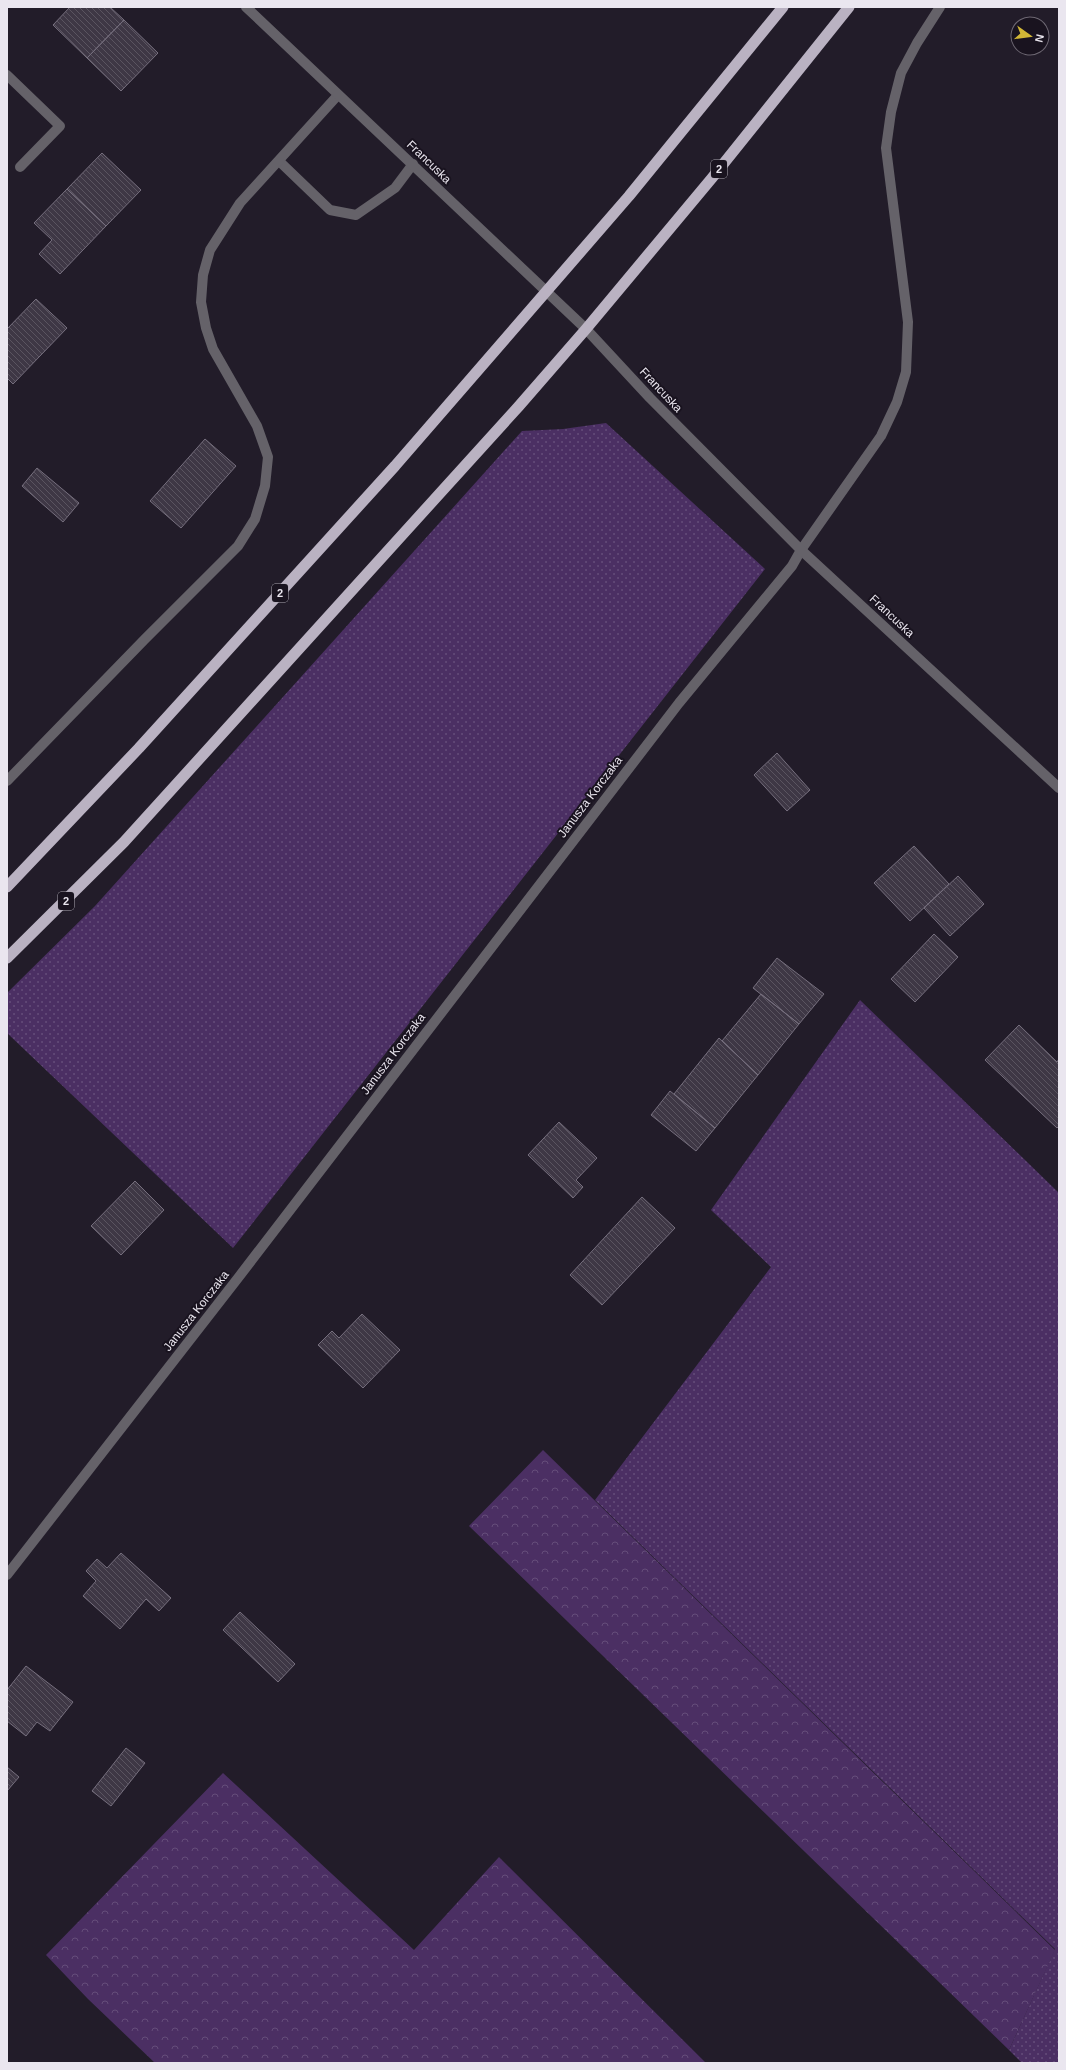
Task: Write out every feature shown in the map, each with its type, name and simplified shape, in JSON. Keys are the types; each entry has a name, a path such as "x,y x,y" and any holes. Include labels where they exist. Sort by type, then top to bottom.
{"highway":[{"name":"2","path":"7,887 306,566 546,293 639,184 783,7"},
{"name":"2","path":"7,958 124,842 360,583 586,329 712,178 849,7"}],"street":[{"name":"Francuska","path":"246,7 413,164 546,293 586,329 650,398 801,550 1059,788"},
{"name":"Janusza Korczaka","path":"7,1575 238,1278 679,703 792,566 801,550 881,436 897,402 906,372 908,322 886,148 891,112 901,74 917,43 940,7"},
{"path":"7,74 60,126 20,167"},
{"path":"7,781 238,546 256,519 266,486 268,457 257,426 213,349 206,328 201,302 203,275 210,250 240,203 338,95"},
{"path":"279,161 330,210 356,215 395,188 413,164"}],"green space":[{"path":"606,423 765,569 233,1248 7,1033 7,993 95,906 522,431 563,429"},
{"path":"860,1000 1059,1193 1059,2063 1022,2063 1009,2050 1055,1949 595,1500 771,1267 711,1210"},
{"path":"543,1450 1055,1950 1009,2050 469,1526"},
{"path":"223,1773 414,1950 499,1857 706,2063 155,2063 88,1999 46,1955"}],"building":[{"path":"70,7 110,7 124,20 87,58 53,25"},
{"path":"124,20 158,53 121,91 87,58"},
{"path":"102,153 141,190 106,226 67,189"},
{"path":"67,189 106,226 60,274 39,254 52,240 34,223"},
{"path":"36,299 67,328 13,384 7,378 7,329"},
{"path":"205,439 236,466 181,528 150,501"},
{"path":"37,468 79,503 63,522 22,486"},
{"path":"777,753 810,790 787,811 754,775"},
{"path":"914,846 949,884 910,921 874,883"},
{"path":"958,876 984,904 950,936 924,908"},
{"path":"934,934 958,957 915,1002 891,979"},
{"path":"777,958 824,994 799,1024 753,988"},
{"path":"761,994 799,1024 758,1075 722,1041"},
{"path":"1019,1025 1057,1062 1059,1059 1059,1126 1057,1128 985,1060"},
{"path":"719,1038 758,1075 715,1128 674,1094"},
{"path":"670,1091 715,1128 696,1151 651,1115"},
{"path":"559,1122 597,1158 576,1180 583,1187 573,1198 528,1155"},
{"path":"135,1181 164,1210 121,1255 91,1226"},
{"path":"642,1197 675,1228 602,1305 570,1275"},
{"path":"362,1314 400,1350 363,1388 318,1345 332,1331 339,1338"},
{"path":"121,1553 171,1598 159,1611 146,1599 120,1629 83,1596 96,1581 86,1571 97,1559 107,1568"},
{"path":"240,1612 295,1664 278,1682 223,1630"},
{"path":"26,1666 73,1702 50,1731 37,1722 26,1736 7,1721 7,1690"},
{"path":"126,1748 145,1763 111,1806 92,1791"},
{"path":"7,1767 19,1777 7,1791"}]}
